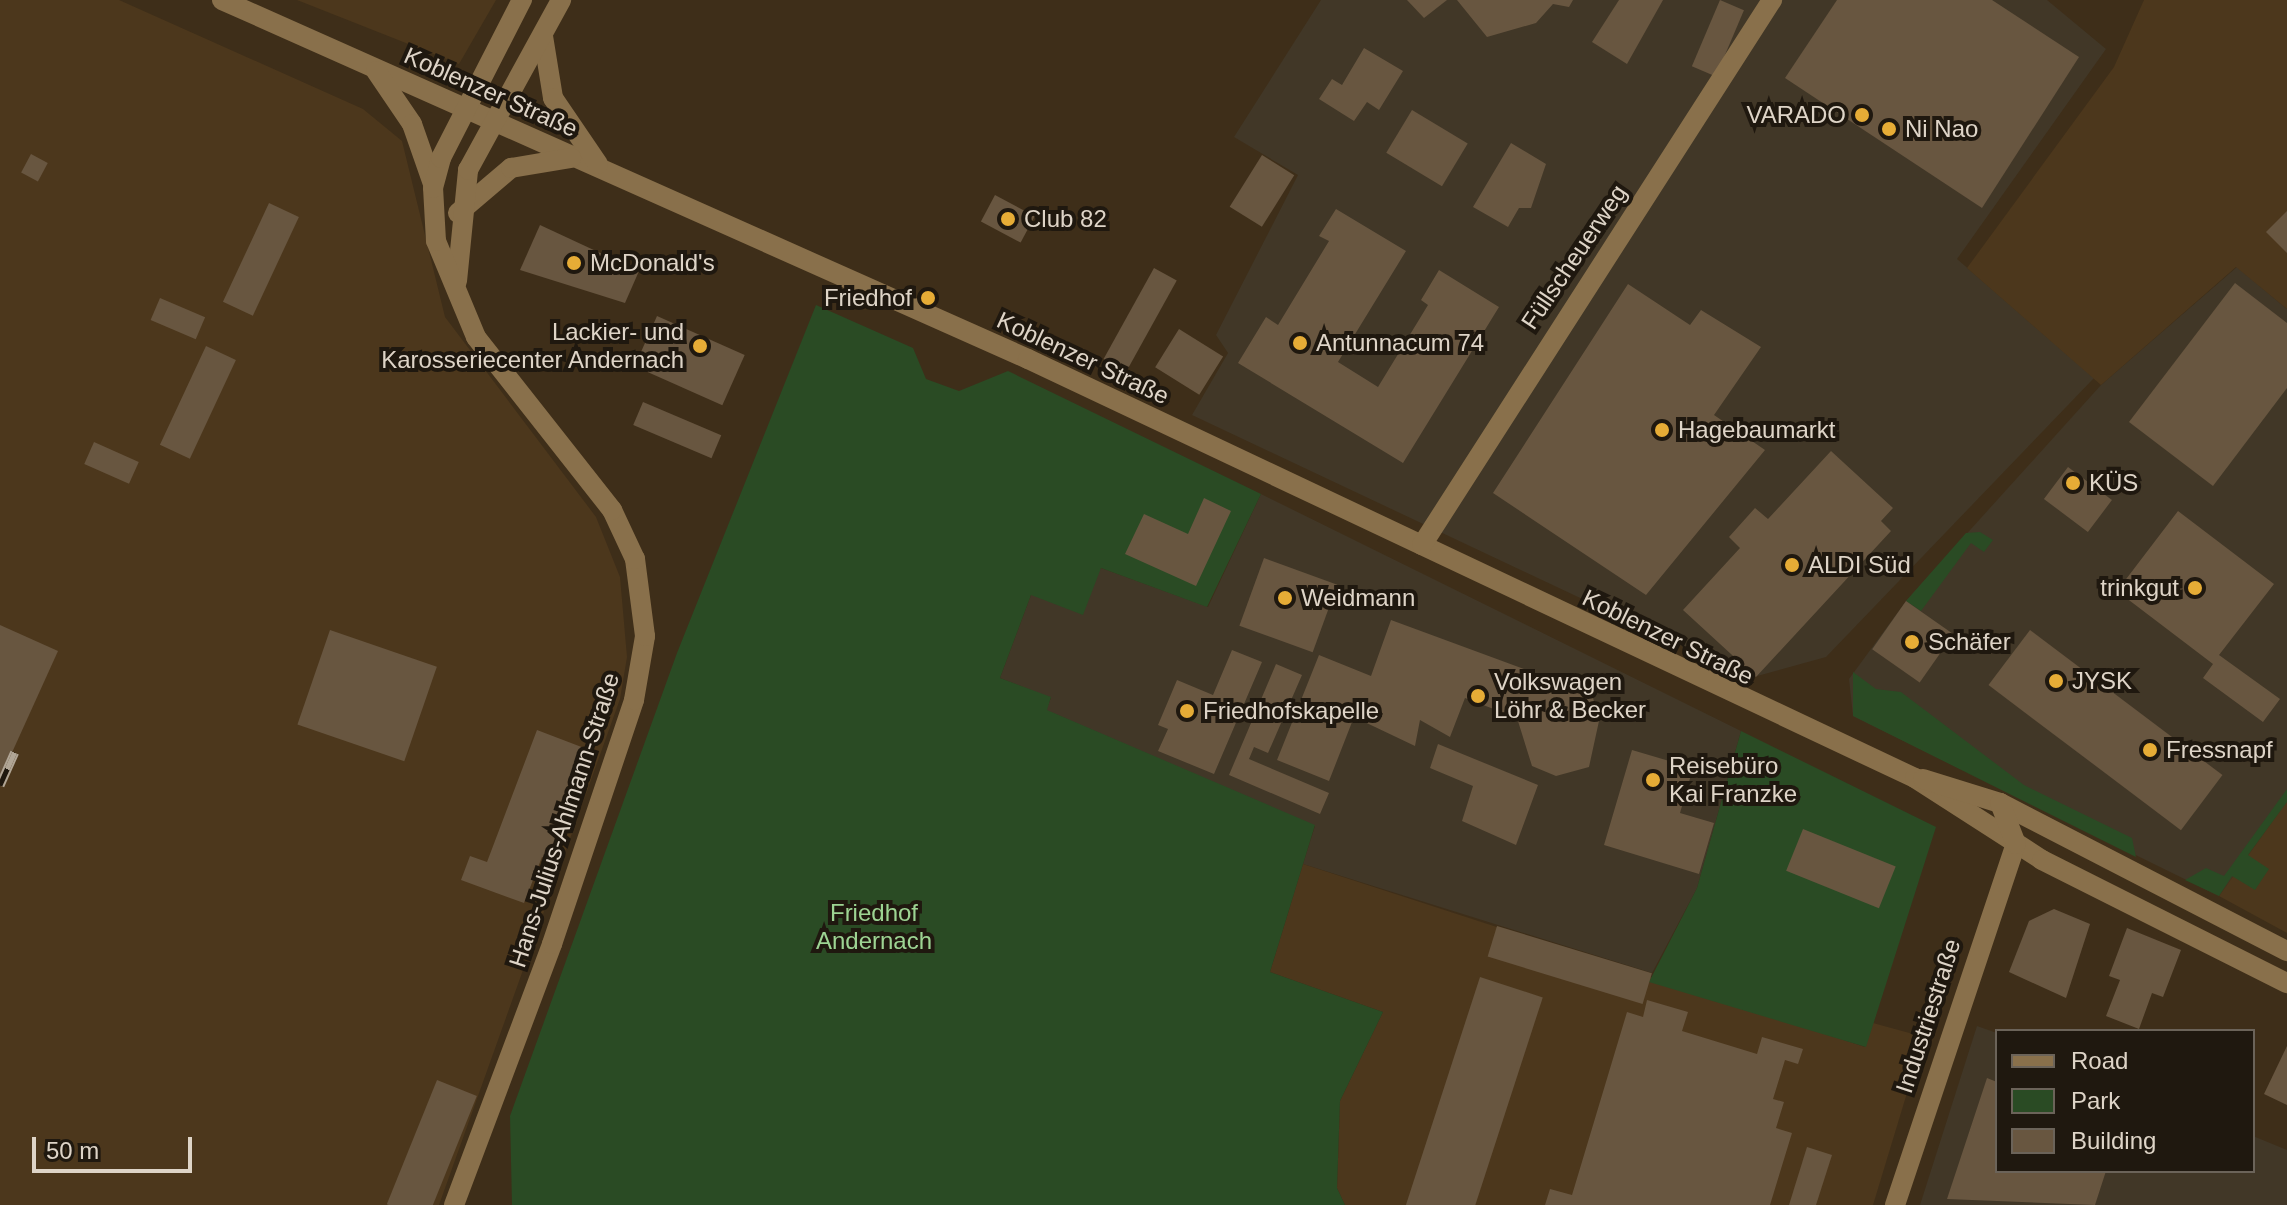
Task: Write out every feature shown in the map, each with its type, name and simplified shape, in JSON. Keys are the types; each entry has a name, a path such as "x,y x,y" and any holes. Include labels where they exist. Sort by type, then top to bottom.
{"street":[{"name":"Koblenzer Straße","path":"222,0 603,169 1422,545 1648,658 1915,778 2000,803 2063,841 2287,951"},
{"name":"Hans-Julius-Ahlmann-Straße","path":"433,188 464,108 522,0"},
{"name":"Hans-Julius-Ahlmann-Straße","path":"458,301 458,213 468,170 492,120 561,0"},
{"name":"Füllscheuerweg","path":"1422,545 1772,0"},
{"path":"543,36 553,98 603,169"},
{"name":"Hans-Julius-Ahlmann-Straße","path":"373,68 412,124 433,188 436,241 458,301 486,351 612,510 635,559 645,636 634,700 562,915 454,1205"},
{"path":"458,213 511,168 577,158"},
{"name":"Koblenzer Straße","path":"1915,778 2016,844 2287,983"},
{"path":"2000,803 2016,844 2030,837 2063,841"},
{"name":"Industriestraße","path":"1895,1205 2016,844"}],"shaded area":[{"path":"0,0 119,0 363,109 402,141 445,317 596,517 620,577 627,657 620,699 439,1205 0,1205"},
{"path":"297,0 496,0 459,64"},
{"path":"1321,0 2047,0 2106,49 1957,259 2094,378 1826,657 1750,678 1192,415 1228,353 1216,335 1298,175 1234,137"},
{"path":"2144,0 2287,0 2287,309 2236,267 2101,385 1967,268 2114,67"},
{"path":"2237,267 2287,309 2287,801 2219,896 1853,716 1849,679 1906,601 2101,385"},
{"path":"1261,494 1741,731 1697,888 1652,973 1303,864 1315,826 1046,710 1051,698 1000,678 1031,595 1101,568 1208,607"},
{"path":"2287,801 2287,933 2219,896"},
{"path":"1303,864 1865,1047 1873,1023 1924,1037 1873,1205 1345,1205 1337,1188 1340,1101 1383,1012 1270,972"},
{"path":"1977,1026 1995,1032 1995,1173 2255,1173 2255,1137 2287,1150 2287,1205 1920,1205"}],"green space":[{"name":"Friedhof Andernach","path":"816,305 913,348 926,379 959,391 1008,371 1261,494 1207,607 1101,568 1083,615 1031,595 1000,678 1051,697 1047,710 1315,825 1270,972 1383,1012 1340,1101 1337,1188 1345,1205 512,1205 510,1116 677,653"},
{"path":"1980,532 1993,540 1984,552 1971,543 1921,611 1906,601 1966,533"},
{"path":"1853,672 1876,689 1901,692 2024,785 2132,838 2136,857 1853,716"},
{"path":"1741,731 1936,827 1866,1047 1649,982 1697,888"},
{"path":"2287,789 2287,802 2248,855 2269,869 2255,890 2232,876 2219,896 2185,880 2206,868 2224,876"}],"building":[{"path":"1407,0 1447,0 1424,18"},
{"path":"1457,0 1573,0 1569,7 1553,4 1536,23 1487,37"},
{"path":"1619,0 1663,0 1627,64 1592,42"},
{"path":"1720,0 1744,10 1716,76 1692,66"},
{"path":"1837,0 1992,0 2079,57 1982,208 1785,78"},
{"path":"1364,48 1403,71 1379,110 1367,102 1354,121 1319,99 1332,79 1342,85"},
{"path":"1412,110 1468,143 1442,186 1386,153"},
{"path":"1511,143 1546,164 1531,208 1519,208 1508,227 1473,207"},
{"path":"31,154 48,163 38,181 21,173"},
{"path":"1262,155 1294,175 1262,227 1230,207"},
{"name":"Club 82","path":"995,195 1035,216 1021,243 981,221"},
{"path":"269,203 299,217 253,316 223,302"},
{"name":"Antunnacum 74","path":"1336,209 1406,251 1338,362 1378,387 1428,305 1421,300 1439,270 1499,307 1403,463 1238,363 1266,317 1278,325 1329,241 1319,236"},
{"path":"2287,211 2287,253 2266,232"},
{"name":"McDonald's","path":"540,225 639,271 625,303 520,270"},
{"path":"1154,268 1177,281 1126,372 1104,359"},
{"path":"2235,283 2287,323 2287,388 2213,486 2129,422"},
{"path":"1628,284 1690,325 1701,310 1761,347 1714,415 1765,450 1646,595 1493,493"},
{"path":"160,298 205,317 196,339 151,320"},
{"path":"657,316 745,355 722,405 635,366"},
{"path":"1179,329 1223,357 1199,395 1155,367"},
{"path":"206,346 236,360 190,459 160,445"},
{"path":"643,402 721,435 711,458 633,425"},
{"path":"94,442 139,462 129,484 84,464"},
{"name":"ALDI Süd","path":"1831,451 1893,508 1881,521 1891,531 1756,677 1683,610 1740,548 1729,537 1755,508 1768,519"},
{"name":"KÜS","path":"2068,467 2112,500 2088,532 2044,499"},
{"path":"1204,498 1231,511 1196,586 1125,554 1144,514 1188,534"},
{"name":"trinkgut","path":"2178,511 2274,584 2219,655 2280,699 2263,722 2203,678 2213,664 2117,591"},
{"path":"1264,558 1337,585 1313,652 1239,626"},
{"name":"Schäfer","path":"1906,601 1954,634 1920,683 1872,649"},
{"name":"Volkswagen Löhr & Becker","path":"1391,620 1592,694 1599,721 1589,767 1556,776 1532,766 1517,718 1465,698 1450,737 1420,720 1415,746 1354,717 1329,781 1277,760 1319,655 1371,676"},
{"path":"0,625 58,651 0,779"},
{"path":"330,630 437,667 404,761 297,725"},
{"path":"2030,630 2222,775 2181,830 1988,685"},
{"path":"1232,650 1262,662 1214,774 1158,751 1168,729 1158,725 1177,680 1213,695"},
{"path":"1276,664 1302,675 1268,753 1254,747 1249,759 1329,793 1320,814 1229,775"},
{"path":"537,730 592,751 550,860 542,857 524,903 461,880 470,856 487,862"},
{"path":"1438,744 1538,785 1516,845 1462,821 1473,786 1430,768"},
{"path":"1632,750 1693,768 1680,813 1714,823 1699,874 1604,845"},
{"path":"1803,829 1896,866 1879,908 1786,871"},
{"path":"2054,909 2090,924 2066,998 2009,972 2029,921"},
{"path":"1497,926 1652,973 1643,1004 1488,957"},
{"path":"2127,928 2181,950 2163,997 2152,993 2139,1029 2106,1016 2120,980 2109,976"},
{"path":"1480,977 1543,997 1475,1205 1406,1205"},
{"path":"1647,1000 1688,1012 1682,1031 1757,1054 1762,1037 1803,1049 1798,1064 1785,1060 1773,1099 1784,1102 1776,1128 1792,1133 1770,1205 1545,1205 1550,1189 1572,1195 1627,1012 1643,1017"},
{"path":"2287,1046 2287,1105 2264,1094"},
{"path":"1987,1078 1995,1081 1995,1173 2105,1173 2095,1205 1947,1199"},
{"path":"437,1080 477,1096 433,1205 387,1204"},
{"path":"1807,1147 1832,1155 1816,1205 1789,1205"}],"railway":[{"path":"0,785 15,752"}],"place":[{"name":"VARADO","path":"1862,115"},
{"name":"Ni Nao","path":"1889,129"},
{"name":"Club 82","path":"1008,219"},
{"name":"McDonald's","path":"574,263"},
{"name":"Friedhof","path":"928,298"},
{"name":"Antunnacum 74","path":"1300,343"},
{"name":"Lackier- und Karosseriecenter Andernach","path":"700,346"},
{"name":"Hagebaumarkt","path":"1662,430"},
{"name":"KÜS","path":"2073,483"},
{"name":"ALDI Süd","path":"1792,565"},
{"name":"trinkgut","path":"2195,588"},
{"name":"Weidmann","path":"1285,598"},
{"name":"Schäfer","path":"1912,642"},
{"name":"JYSK","path":"2056,681"},
{"name":"Volkswagen Löhr & Becker","path":"1478,696"},
{"name":"Friedhofskapelle","path":"1187,711"},
{"name":"Fressnapf","path":"2150,750"},
{"name":"Reisebüro Kai Franzke","path":"1653,780"}]}
